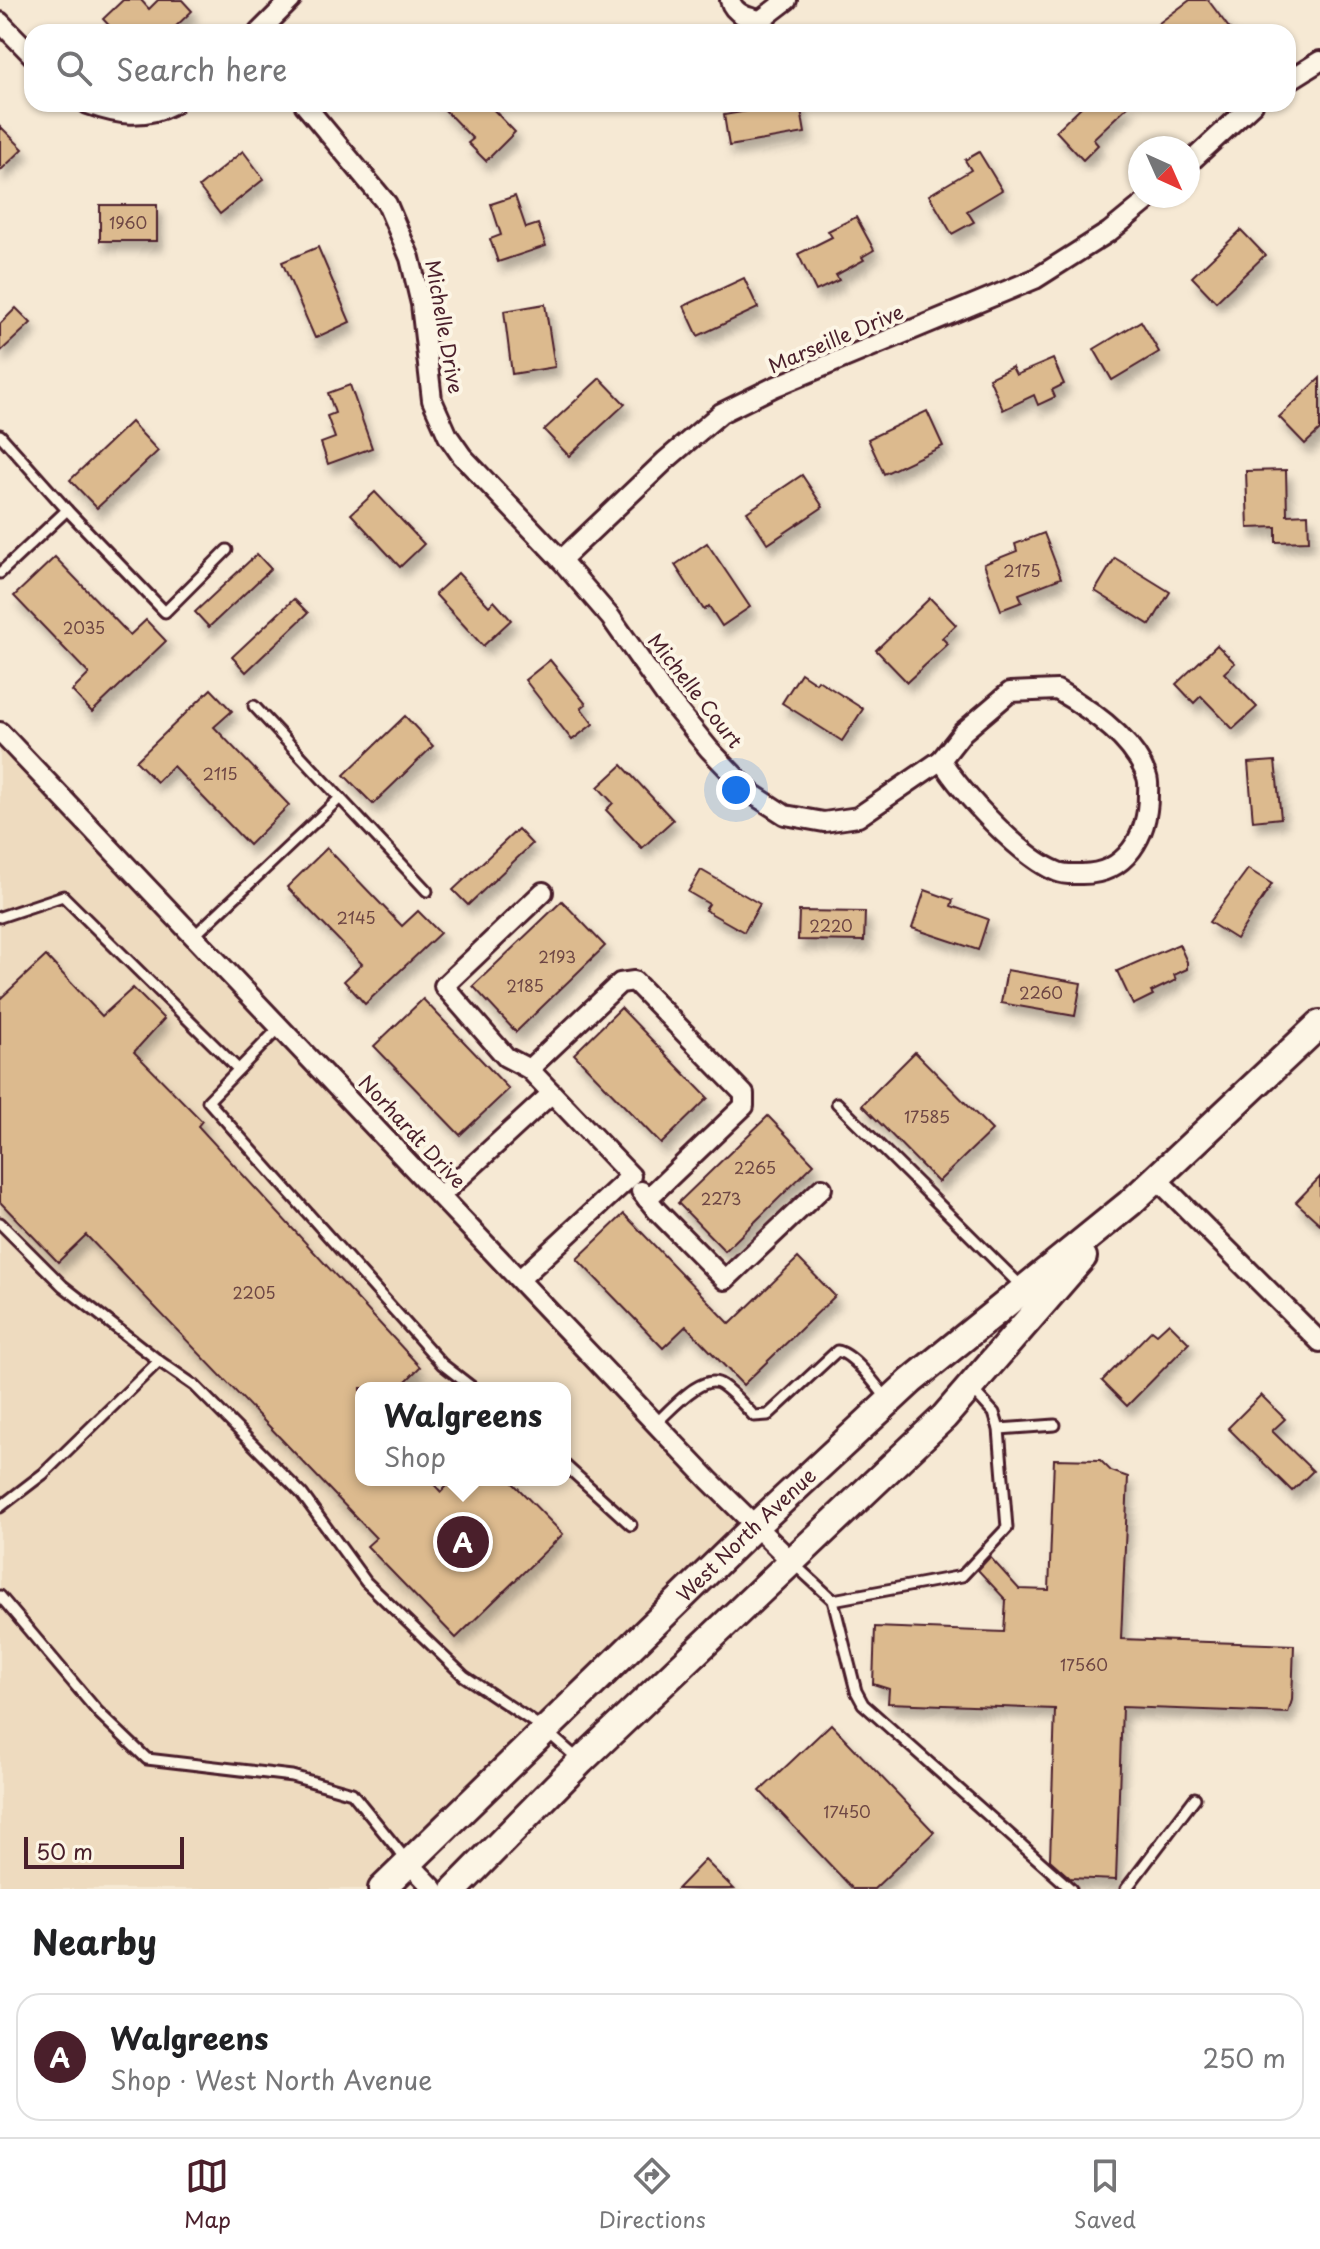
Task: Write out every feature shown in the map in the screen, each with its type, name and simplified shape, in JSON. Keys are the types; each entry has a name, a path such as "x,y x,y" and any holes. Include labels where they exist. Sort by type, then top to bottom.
{"main road":[{"name":"West North Avenue","path":"382,1889 544,1729 889,1401 1033,1297 1320,1024"},
{"name":"West North Avenue","path":"455,1889 581,1761 944,1417 970,1387 1033,1297"}],"street":[{"path":"267,24 291,0"},
{"path":"730,0 732,6 747,18 761,20 787,0"},
{"path":"0,22 24,47"},
{"path":"1296,76 1320,61"},
{"path":"110,112 158,112"},
{"name":"Michelle Drive","path":"311,112 387,204 410,258 421,304 432,400 448,436 462,456 561,560"},
{"path":"1200,153 1244,112"},
{"name":"Marseille Drive","path":"561,560 666,460 721,413 774,387 1035,279 1109,232 1138,208"},
{"name":"Michelle Court","path":"561,560 611,618 665,695 709,749 751,793 785,815 824,822 858,817 941,760 963,732 1010,692 1057,690 1094,712 1139,761 1148,780 1148,818 1138,841 1119,863 1095,874 1061,873 1037,862 1009,838 957,785 941,760"},
{"name":"Norhardt Drive","path":"0,732 656,1423 792,1562"},
{"path":"543,892 444,986 506,1057 529,1069 725,1280 822,1188"},
{"path":"529,1069 620,983 634,981 744,1094 744,1106 647,1199"},
{"path":"440,1196 552,1093"},
{"path":"520,1279 631,1176"},
{"path":"1157,1179 1320,1342"},
{"path":"408,1862 434,1889"}],"lane":[{"path":"0,435 165,612 227,550"},
{"path":"0,573 67,510"},
{"path":"254,706 427,891"},
{"path":"194,936 340,798"},
{"path":"0,917 63,896 238,1069"},
{"path":"281,1026 208,1101 442,1364 465,1382"},
{"path":"837,1103 1033,1297"},
{"path":"0,1223 63,1286 195,1386 302,1494 366,1582 464,1676 544,1729 581,1761"},
{"path":"656,1423 702,1382 713,1381 722,1384 754,1416 768,1415 837,1351 851,1358 889,1401"},
{"path":"0,1507 43,1474 159,1361"},
{"path":"833,1600 962,1576 1007,1528 999,1429 994,1413 970,1387"},
{"path":"999,1429 1055,1425"},
{"path":"571,1470 631,1525"},
{"path":"792,1562 833,1600 856,1691 863,1704 1071,1889"},
{"path":"0,1596 98,1712 147,1759 292,1776 352,1793 408,1862"},
{"path":"1126,1889 1195,1798"}],"shaded area":[{"path":"0,732 755,1526 382,1889 0,1889"}],"building":[{"path":"123,0 141,0 149,9 158,0 182,0 192,11 178,24 108,24 103,19"},
{"path":"1190,0 1208,0 1226,24 1158,24"},
{"path":"447,112 496,112 515,132 486,161 468,143 473,139"},
{"path":"801,112 805,133 729,146 724,115"},
{"path":"1076,112 1122,112 1093,139 1098,145 1083,160 1056,131"},
{"path":"0,126 23,149 0,171"},
{"path":"243,151 264,179 220,214 199,187"},
{"path":"979,152 1002,190 967,211 974,222 952,234 929,195 971,170 965,160"},
{"path":"515,196 526,228 538,224 546,246 498,262 490,239 501,235 491,204"},
{"path":"100,205 157,205 157,241 100,241"},
{"path":"856,217 874,250 862,257 864,260 836,275 839,280 816,291 798,254 832,237 828,231"},
{"path":"1241,230 1265,255 1216,302 1192,277"},
{"path":"318,247 350,322 315,338 282,262"},
{"path":"744,278 758,308 698,336 684,306"},
{"path":"545,304 555,367 512,374 504,311"},
{"path":"16,308 31,323 0,352 0,324"},
{"path":"1141,321 1159,352 1112,380 1094,349"},
{"path":"1053,359 1064,384 1052,390 1055,397 1038,405 1034,395 1003,410 989,378 1012,367 1016,375"},
{"path":"600,378 625,404 569,456 544,430"},
{"path":"1320,378 1320,430 1305,444 1279,417"},
{"path":"350,385 372,448 328,464 321,443 335,438 327,416 335,413 328,393"},
{"path":"927,411 943,446 884,474 868,439"},
{"path":"131,422 158,451 97,508 70,480"},
{"path":"1286,470 1287,515 1308,514 1309,541 1276,542 1276,527 1248,528 1246,471"},
{"path":"802,475 823,507 768,544 747,512"},
{"path":"375,492 424,544 400,567 351,514"},
{"path":"1044,533 1061,578 1019,594 1022,602 1001,610 984,564 1017,551 1015,544"},
{"path":"707,543 750,607 722,626 709,606 704,610 675,565"},
{"path":"257,554 271,569 209,627 195,612"},
{"path":"55,557 130,635 146,620 166,641 92,712 72,691 89,674 14,596"},
{"path":"1115,558 1170,592 1150,625 1095,591"},
{"path":"458,573 489,606 494,601 511,620 483,646 435,594"},
{"path":"930,598 956,625 942,638 948,644 907,682 876,650"},
{"path":"294,599 308,613 246,672 232,657"},
{"path":"1217,645 1235,663 1224,673 1257,707 1233,729 1201,696 1194,703 1176,684"},
{"path":"550,660 586,704 581,708 593,724 572,740 525,680"},
{"path":"801,673 816,683 818,680 863,709 842,741 782,703"},
{"path":"211,689 232,711 214,727 289,805 249,845 173,766 157,782 136,761"},
{"path":"405,716 433,746 373,804 344,775"},
{"path":"1275,761 1281,818 1253,821 1248,763"},
{"path":"622,765 673,820 642,848 606,810 613,803 598,787"},
{"path":"518,829 532,844 468,905 453,890"},
{"path":"327,848 402,926 418,911 440,933 365,1004 344,981 362,964 287,887"},
{"path":"1248,869 1272,884 1236,939 1209,922"},
{"path":"701,870 760,904 744,932 705,910 709,904 688,892"},
{"path":"925,890 953,900 951,906 988,919 978,950 912,928"},
{"path":"562,901 605,946 516,1032 473,986"},
{"path":"799,911 865,912 864,941 798,940"},
{"path":"1179,944 1187,969 1174,975 1176,980 1133,1005 1117,971"},
{"path":"46,956 102,1016 133,988 164,1019 134,1052 202,1121 198,1126 420,1367 405,1382 355,1382 355,1486 436,1486 441,1492 447,1486 516,1486 563,1534 456,1638 367,1546 376,1538 86,1235 58,1262 0,1202 0,999"},
{"path":"1007,970 1081,983 1075,1016 1001,1003"},
{"path":"423,999 509,1089 460,1135 374,1046"},
{"path":"621,1008 708,1098 661,1144 574,1054"},
{"path":"915,1052 992,1130 938,1182 862,1105"},
{"path":"768,1116 814,1164 725,1251 678,1203"},
{"path":"1320,1177 1320,1224 1296,1202"},
{"path":"624,1214 730,1324 798,1258 835,1296 743,1385 686,1326 663,1348 577,1259"},
{"path":"1169,1323 1189,1343 1127,1406 1102,1381 1152,1330 1157,1334"},
{"path":"1261,1395 1285,1419 1272,1431 1313,1471 1292,1491 1228,1428"},
{"path":"1054,1459 1100,1460 1111,1471 1128,1477 1121,1639 1294,1645 1292,1700 1288,1713 1122,1707 1116,1880 1070,1878 1050,1860 1055,1709 888,1703 889,1689 873,1684 875,1627 1004,1632 1006,1600 978,1570 990,1557 1019,1589 1049,1590"},
{"path":"831,1724 934,1832 874,1889 853,1889 760,1791"},
{"path":"705,1860 734,1889 677,1889"}],"place":[{"name":"Walgreens","path":"463,1542"}]}
